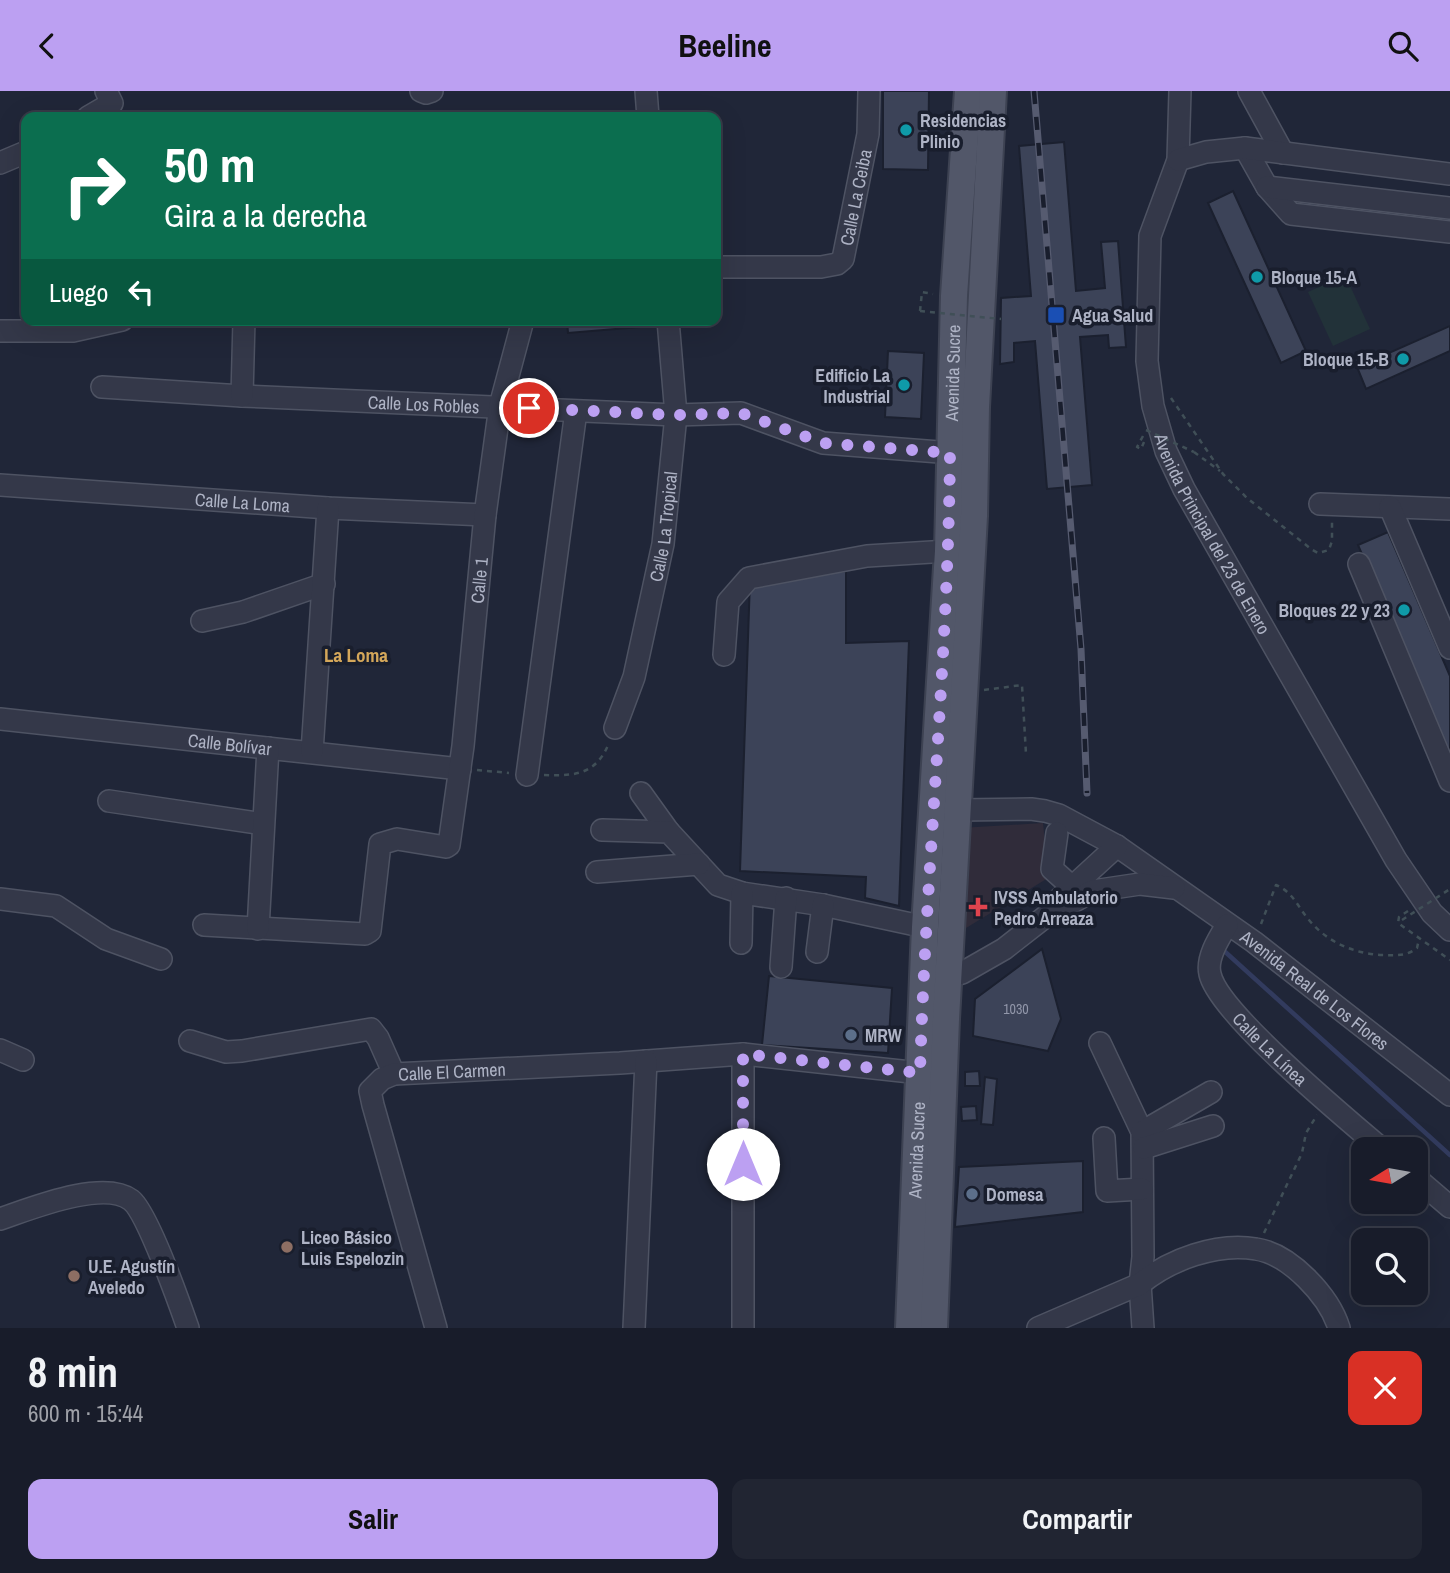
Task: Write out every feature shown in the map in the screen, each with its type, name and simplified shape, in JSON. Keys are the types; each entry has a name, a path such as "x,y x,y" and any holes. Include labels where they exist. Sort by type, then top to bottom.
{"main road":[{"name":"Avenida Sucre","path":"909,1328 920,1073 937,973 959,810 974,516 962,454 954,296 968,91"},
{"name":"Avenida Sucre","path":"934,1328 937,973 925,927 948,551 962,454 993,91"}],"street":[{"path":"421,91 432,91"},
{"path":"646,91 648,112"},
{"name":"Calle La Ceiba","path":"721,267 821,267 837,264 843,259 868,134 869,91"},
{"name":"Avenida Principal del 23 de Enero","path":"1180,91 1178,160 1150,236 1147,361 1153,406 1167,451 1184,489 1396,860 1432,913 1450,930"},
{"path":"1249,91 1283,153"},
{"path":"93,112 108,97"},
{"path":"1245,149 1267,187 1291,213 1450,232"},
{"path":"1178,160 1206,152 1245,149 1450,174"},
{"path":"0,163 21,154"},
{"path":"1267,187 1450,208"},
{"path":"0,331 73,331 95,326"},
{"path":"242,396 244,326"},
{"name":"Calle 1","path":"258,929 368,933 380,844 397,839 446,847 449,845 460,769 485,515 500,406 521,326"},
{"name":"Calle La Tropical","path":"615,728 634,677 660,558 671,481 676,415 669,326"},
{"name":"Calle Los Robles","path":"102,387 576,411 676,415 741,413 823,443 962,454"},
{"path":"527,775 576,411"},
{"name":"Calle La Loma","path":"0,485 328,508 485,515"},
{"path":"1327,505 1450,509"},
{"path":"1390,507 1450,648"},
{"path":"312,752 328,508"},
{"path":"724,655 728,602 748,578 867,556 948,551"},
{"path":"1359,564 1450,781"},
{"path":"202,621 243,613 324,584"},
{"name":"Calle Bolívar","path":"0,719 460,769"},
{"path":"205,925 258,929 268,748"},
{"path":"641,793 669,832 718,885 742,893 786,898 925,927"},
{"path":"109,801 263,824"},
{"name":"Avenida Real de Los Flores","path":"959,810 1045,811 1059,815 1124,851 1254,942 1450,1095"},
{"path":"602,830 669,832"},
{"path":"1057,833 1052,869 1072,887"},
{"path":"1109,887 1123,878 1124,851"},
{"name":"Avenida Real de Los Flores","path":"1045,917 1061,896 1124,851"},
{"path":"597,871 699,863"},
{"name":"Avenida Real de Los Flores","path":"937,973 962,973 1004,949 1045,917 1093,891 1140,884 1176,889"},
{"path":"741,943 742,893"},
{"path":"781,967 786,898"},
{"path":"0,899 56,906 106,939 161,958"},
{"path":"817,952 823,905"},
{"name":"Calle La Línea","path":"1227,925 1217,942 1209,967 1212,981 1248,1027 1326,1102 1368,1137"},
{"path":"190,1041 226,1052 242,1051 371,1029 378,1038 394,1074"},
{"path":"1100,1042 1143,1140 1140,1284 1143,1328"},
{"path":"0,1050 23,1060"},
{"path":"743,1054 743,1328"},
{"name":"Calle El Carmen","path":"436,1328 370,1091 382,1079 394,1074 743,1054 920,1073"},
{"path":"634,1328 646,1061"},
{"path":"1143,1140 1211,1091"},
{"path":"1143,1140 1213,1126"},
{"path":"1104,1138 1107,1191 1142,1189"},
{"path":"1428,1188 1450,1207"},
{"path":"0,1219 51,1202 97,1192 130,1199 142,1216 188,1328"},
{"path":"1038,1328 1140,1284 1154,1272 1192,1257 1224,1249 1256,1249 1282,1259 1314,1286 1334,1314 1339,1328"}],"path":[{"path":"922,292 920,310 1001,319"},
{"path":"1166,390 1223,474"},
{"path":"1147,436 1140,449 1137,447 1146,430 1194,452 1223,474 1247,498 1318,553 1329,550 1332,541 1327,505"},
{"path":"964,692 1022,685 1026,754"},
{"path":"1254,942 1276,885 1290,893 1310,922 1337,945 1368,954 1401,955 1411,953 1417,948 1419,939"},
{"path":"1398,923 1450,889"},
{"path":"1398,923 1399,917 1423,900"},
{"path":"1398,923 1450,960"},
{"path":"1256,1249 1303,1153 1306,1133 1326,1102"}],"shaded area":[{"path":"1345,275 1370,329 1333,346 1308,292"},
{"name":"IVSS Ambulatorio Pedro Arreaza","path":"1043,823 1048,878 953,936 960,828"}],"building":[{"name":"Residencias Plinio","path":"883,91 929,91 928,170 883,169"},
{"path":"1064,142 1076,291 1105,288 1101,242 1118,241 1126,347 1109,348 1108,335 1080,337 1092,485 1047,489 1035,341 1014,343 1014,362 1000,364 1001,298 1031,296 1019,146"},
{"name":"Bloque 15-A","path":"1233,191 1306,351 1281,363 1208,203"},
{"path":"567,326 651,326 568,333"},
{"name":"Bloque 15-B","path":"1450,326 1450,351 1366,389 1357,367"},
{"name":"Edificio La Industrial","path":"888,351 924,353 921,419 885,417"},
{"name":"Bloques 22 y 23","path":"1388,532 1450,676 1450,759 1358,545"},
{"path":"846,571 846,643 909,641 899,906 865,898 866,877 740,871 750,580"},
{"path":"1042,949 1061,1019 1048,1051 973,1036 975,999"},
{"path":"769,976 892,988 888,1053 762,1045"},
{"path":"979,1071 980,1086 965,1086 965,1072"},
{"path":"985,1077 997,1079 993,1125 981,1124"},
{"path":"976,1106 977,1120 962,1121 961,1107"},
{"path":"1083,1161 1083,1212 955,1227 959,1167"}],"waterway":[{"path":"1222,949 1450,1155"}],"railway":[{"path":"1034,91 1081,649 1087,793"}],"place":[{"name":"Residencias Plinio","path":"906,130"},
{"name":"Bloque 15-A","path":"1257,277"},
{"name":"Agua Salud","path":"1056,315"},
{"name":"Bloque 15-B","path":"1403,359"},
{"name":"Edificio La Industrial","path":"904,385"},
{"name":"Bloques 22 y 23","path":"1404,610"},
{"name":"IVSS Ambulatorio Pedro Arreaza","path":"978,907"},
{"name":"MRW","path":"851,1035"},
{"name":"Domesa","path":"972,1194"},
{"name":"Liceo Básico Luis Espelozin","path":"287,1247"},
{"name":"U.E. Agustín Aveledo","path":"74,1276"}],"district":[{"name":"La Loma","path":"356,655"}],"route":[{"path":"529,408 676,415 741,413 823,443 950,453 948,551 925,927 920,1073 743,1054 743,1164"}]}
